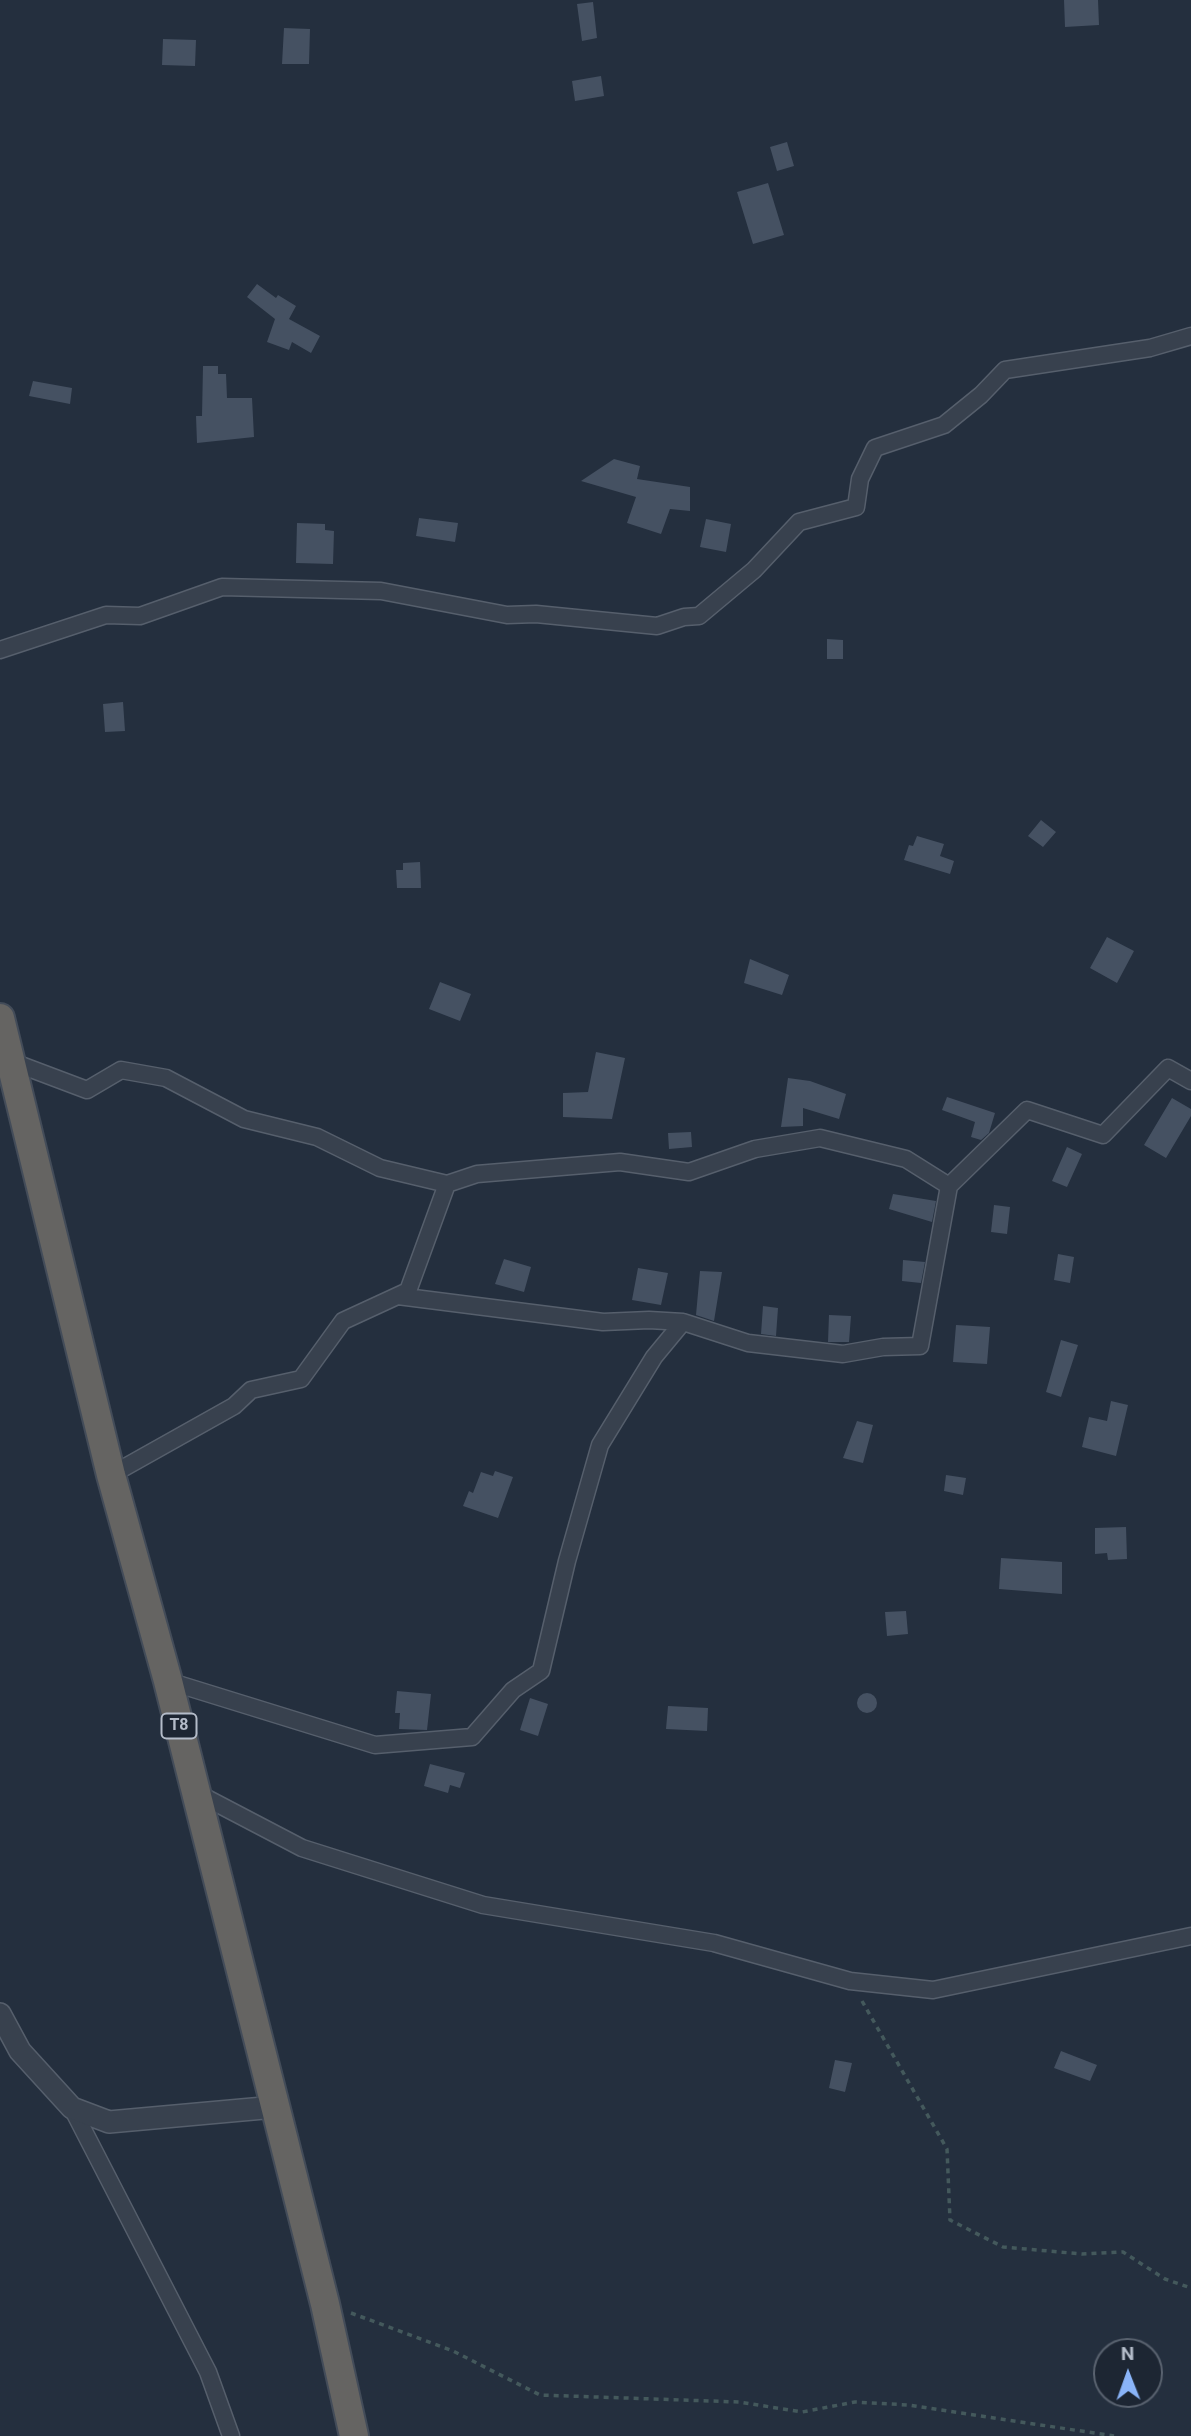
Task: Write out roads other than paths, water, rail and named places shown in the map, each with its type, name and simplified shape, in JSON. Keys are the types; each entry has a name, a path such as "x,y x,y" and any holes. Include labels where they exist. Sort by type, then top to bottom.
{"highway":[{"name":"T8","path":"0,1018 111,1475 168,1681 326,2304 354,2436"}],"street":[{"path":"0,650 106,615 140,616 222,587 381,591 507,615 536,614 657,626 684,617 699,616 754,570 799,522 856,507 860,479 875,448 944,425 981,396 1004,370 1150,348 1191,336"},
{"path":"10,1061 87,1090 121,1070 166,1078 244,1119 317,1137 380,1168 447,1184 477,1174 620,1162 689,1172 755,1149 820,1138 906,1159 949,1186"},
{"path":"398,1296 603,1322 683,1322 748,1343 843,1354 883,1347 920,1346 949,1186 1027,1110 1102,1135 1168,1068 1191,1081"},
{"path":"111,1475 234,1406 251,1390 301,1379 343,1321 408,1291 447,1184"},
{"path":"168,1681 375,1745 472,1737 513,1689 541,1671 567,1561 600,1445 654,1357 683,1322"},
{"path":"195,1792 302,1848 483,1905 714,1942 850,1981 933,1990 1191,1936"},
{"path":"0,2014 20,2051 72,2108 208,2372 231,2436"},
{"path":"72,2108 109,2122 275,2107"}]}
